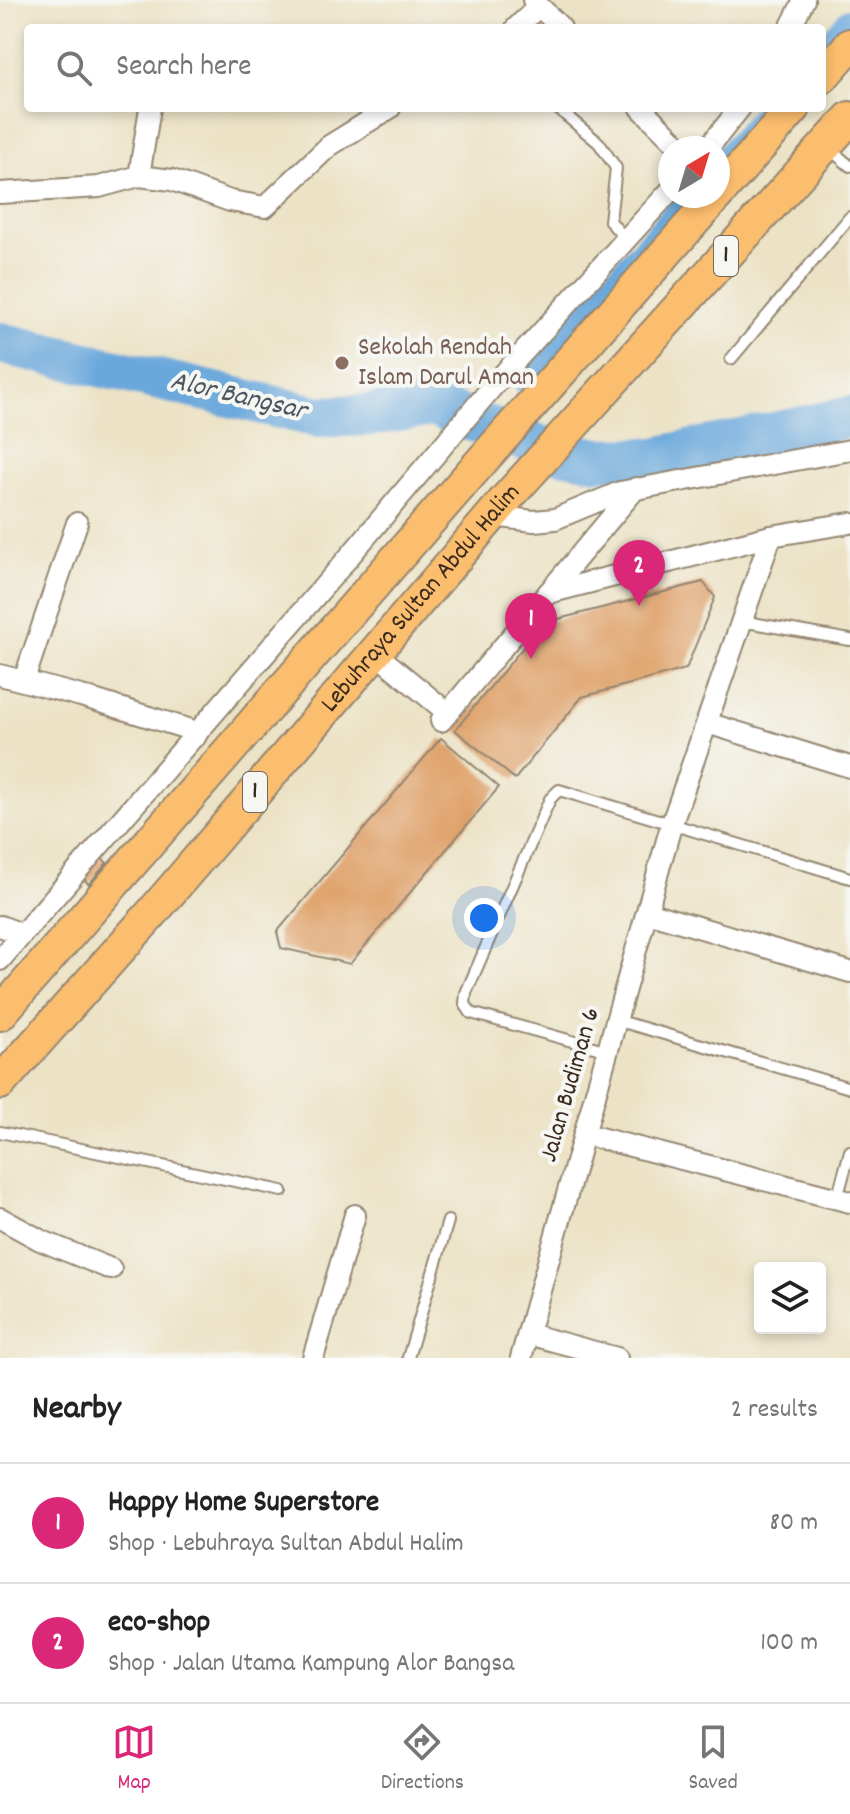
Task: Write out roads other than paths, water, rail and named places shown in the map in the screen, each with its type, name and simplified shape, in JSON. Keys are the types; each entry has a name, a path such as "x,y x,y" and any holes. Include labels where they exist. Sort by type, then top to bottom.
{"main road":[{"path":"826,72 850,45"},
{"name":"Lebuhraya Sultan Abdul Halim","path":"730,180 790,112"},
{"name":"Lebuhraya Sultan Abdul Halim","path":"0,1083 152,913 602,392 838,157 850,118"},
{"name":"Lebuhraya Sultan Abdul Halim","path":"0,1014 706,208"}],"street":[{"path":"792,24 804,0"},
{"path":"519,24 536,4 557,24"},
{"path":"139,176 149,112"},
{"path":"0,193 99,187 139,176 172,180 230,201 265,207 329,146 384,112"},
{"path":"645,112 669,136"},
{"path":"718,136 737,112"},
{"path":"0,960 196,736 499,379 658,204"},
{"path":"500,507 534,521 555,519 606,496 636,488 850,450"},
{"path":"375,653 444,717 636,488"},
{"path":"24,680 77,523"},
{"path":"548,593 771,536 850,523"},
{"name":"Jalan Budiman 6","path":"521,1358 671,826 771,536"},
{"path":"0,675 188,729 196,736"},
{"path":"707,723 850,767"},
{"path":"647,912 850,972"},
{"path":"0,926 22,934"},
{"path":"584,1134 844,1201"},
{"path":"313,1358 355,1215"},
{"path":"0,1218 40,1240 111,1269"},
{"path":"528,1334 617,1358"}],"lane":[{"path":"562,112 599,143 616,168 610,221 626,240"},
{"path":"731,359 850,217"},
{"path":"741,621 850,640"},
{"path":"608,1051 471,1013 465,1004 466,993 550,799 559,790 850,878"},
{"path":"616,1020 850,1088"},
{"path":"0,1132 282,1191"},
{"path":"844,1201 850,1151"},
{"path":"408,1358 448,1221"}],"waterway":[{"path":"826,46 849,20"},
{"path":"730,152 766,112"},
{"path":"524,381 679,208"},
{"name":"Alor Bangsar","path":"0,343 319,417 370,415 433,406 551,450 598,459 655,458 850,417"}],"place":[{"name":"Sekolah Rendah Islam Darul Aman","path":"342,363"},
{"name":"eco-shop","path":"639,606"},
{"name":"Happy Home Superstore","path":"531,659"}]}
